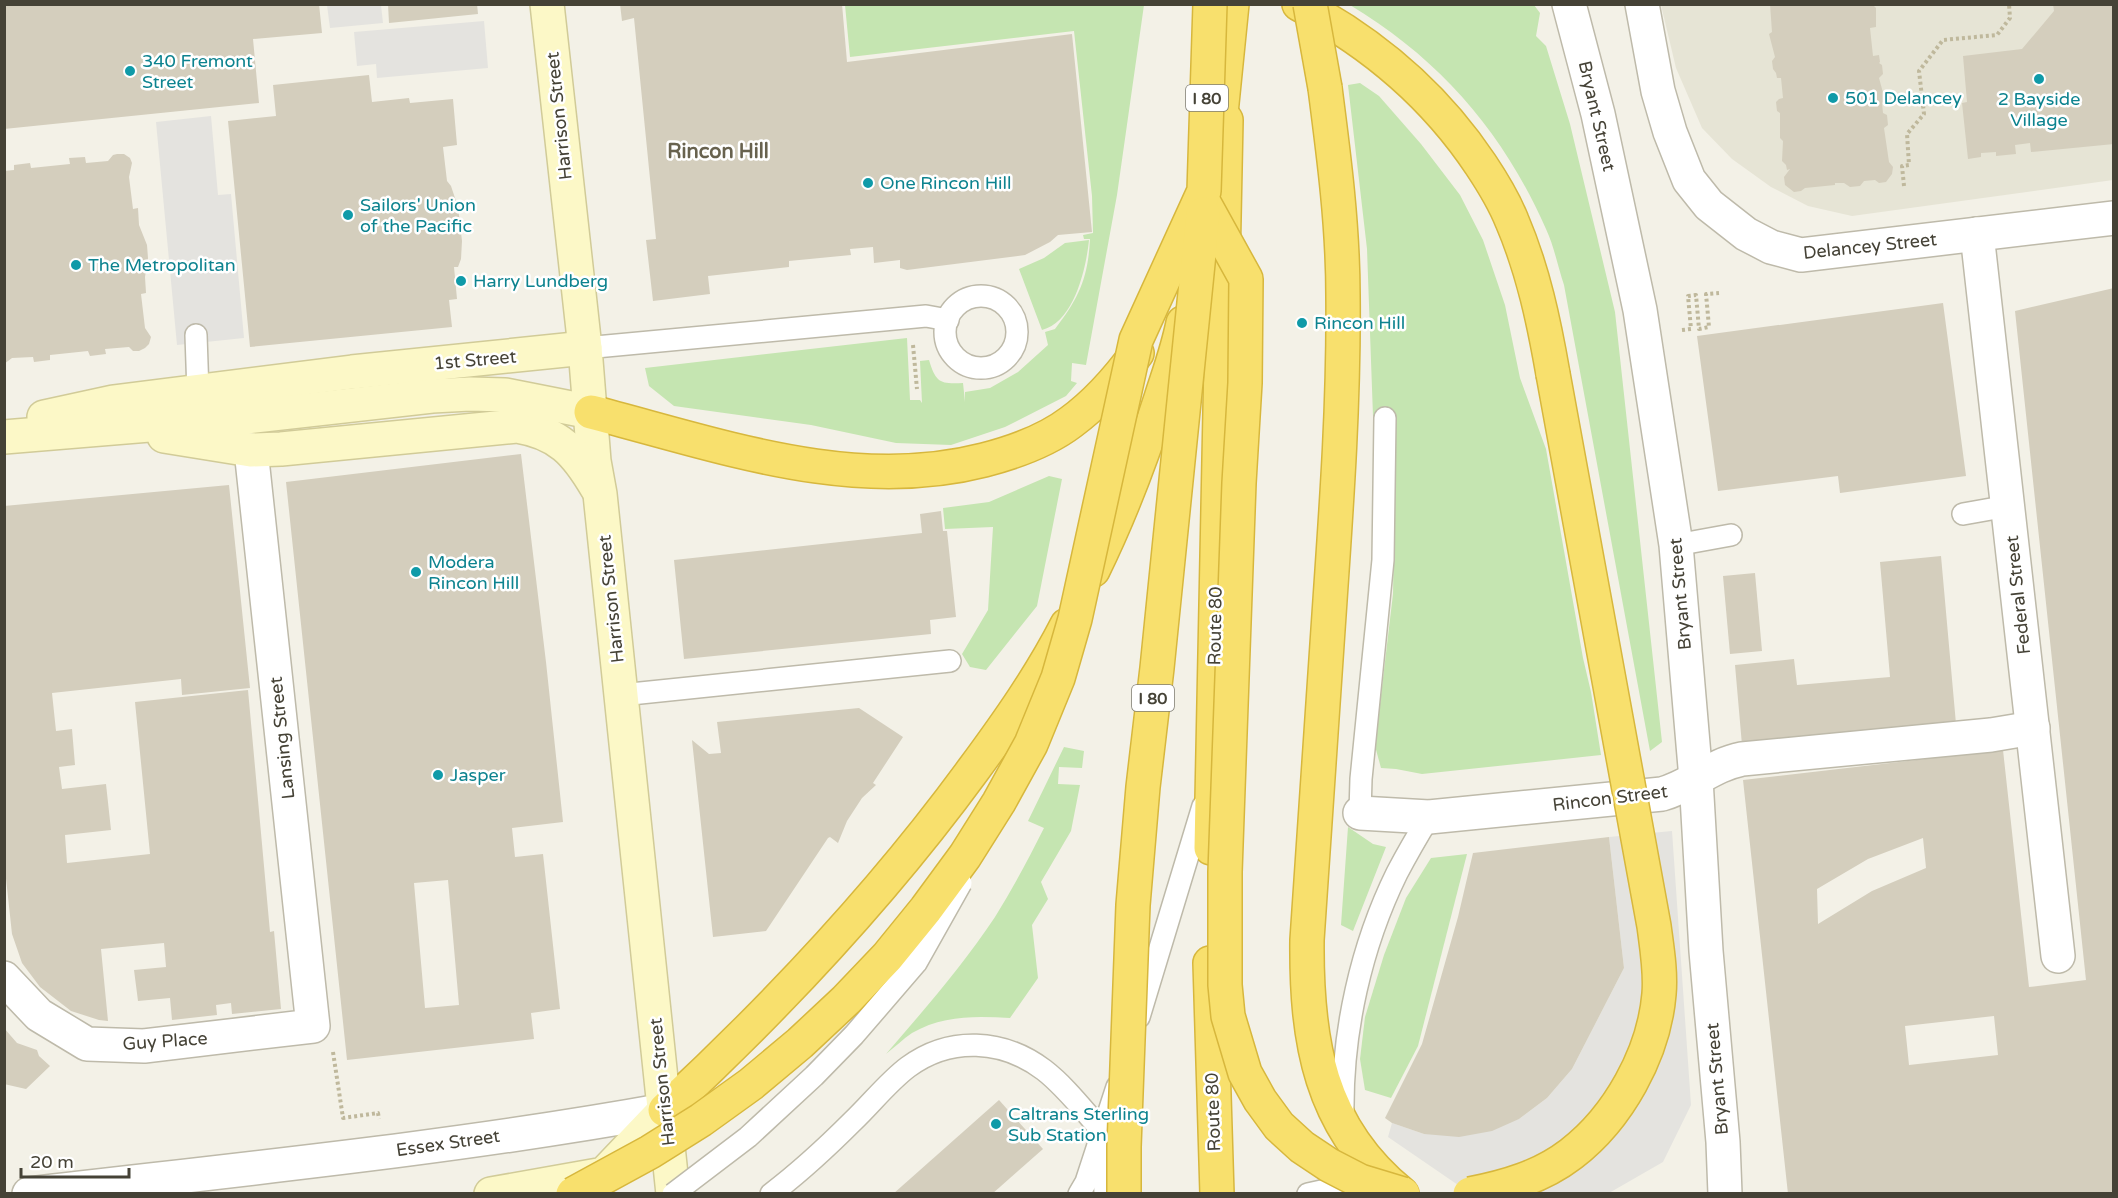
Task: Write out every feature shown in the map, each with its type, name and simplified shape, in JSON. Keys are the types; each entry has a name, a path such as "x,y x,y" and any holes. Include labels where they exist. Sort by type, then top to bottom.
{"highway":[{"name":"I 80","path":"1124,1194 1124,1135 1133,905 1143,787 1204,197 1210,4"},
{"name":"I 80","path":"1228,58 1232,4"},
{"path":"1299,4 1365,44 1421,92 1448,121 1478,160 1512,218 1545,327 1654,926 1659,994 1653,1031 1640,1064 1623,1096 1600,1127 1571,1154 1534,1176 1501,1188 1470,1194"},
{"path":"1310,4 1325,88 1338,199 1343,295 1343,352 1340,442 1307,940 1309,1020 1316,1058 1327,1095 1343,1129 1368,1160 1403,1194"},
{"path":"591,412 763,456 848,471 933,470 1004,455 1037,442 1070,423 1116,382 1138,352 1156,321 1185,247 1210,153 1228,58"},
{"path":"665,1110 722,1058 784,994 916,846 1015,712 1062,633 1097,562 1127,493 1179,342 1209,199 1221,126 1228,58"},
{"name":"Route 80","path":"1217,1194 1210,982 1211,780 1228,58"},
{"path":"573,1194 650,1152 701,1120 751,1084 800,1044 846,1000 893,949 965,856 999,802 1031,744 1058,678 1075,619 1136,340 1204,197"},
{"path":"1204,197 1246,279 1245,383 1239,483 1226,872 1228,1016 1245,1073 1260,1100 1279,1126 1302,1147 1329,1165 1360,1181 1403,1194"}],"main road":[{"name":"Harrison Street","path":"547,4 673,1194"},
{"name":"1st Street","path":"4,426 113,402 352,372 585,348"},
{"path":"4,437 246,417 432,396 470,394 505,395 591,412"},
{"path":"112,429 251,450 312,448 424,434 517,426 548,433 560,442 585,467 600,494"},
{"path":"491,1194 604,1174 665,1110"}],"street":[{"name":"Bryant Street","path":"1569,4 1598,114 1640,310 1676,545 1696,779 1702,899 1723,1142 1725,1194"},
{"name":"Delancey Street","path":"1642,4 1658,91 1670,132 1689,180 1709,205 1733,225 1771,247 1801,255 2114,218"},
{"name":"Federal Street","path":"1977,234 2058,956"},
{"name":"Lansing Street","path":"251,450 323,1038"},
{"name":"Rincon Street","path":"1360,813 1429,817 1662,794 1678,789 1716,766 1742,759 1990,735 2033,728"},
{"name":"Guy Place","path":"4,978 39,1015 87,1044 144,1046 323,1038"},
{"name":"Essex Street","path":"29,1194 378,1153 565,1127 665,1110"}],"lane":[{"name":"1st Street","path":"585,348 918,317 948,320"},
{"path":"196,335 198,393"},
{"path":"1360,813 1361,778 1383,560 1385,418"},
{"path":"1963,514 2008,506"},
{"path":"1676,545 1731,535"},
{"path":"621,695 950,661"},
{"path":"673,1194 722,1158 777,1112 854,1035 898,985 931,938 985,838 1031,744"},
{"path":"1079,1194 1086,1182 1103,1132 1211,780"},
{"path":"1343,1129 1345,1062 1350,1022 1360,975 1396,874 1429,817"},
{"path":"771,1194 840,1134 908,1068 936,1052 955,1046 988,1045 1018,1054 1033,1062 1057,1081 1103,1132 1105,1194"},
{"path":"1308,1194 1349,1185 1368,1160"}],"path":[{"path":"1904,186 1902,166 1909,165 1907,134 1924,114 1919,70 1943,40 1997,35 2010,18 2009,4"},
{"path":"1682,330 1691,329 1688,296 1696,295 1699,329 1709,327 1706,294 1719,293"},
{"path":"912,338 917,389"},
{"path":"323,1038 343,1118 378,1113 380,1126"}],"shaded area":[{"path":"327,5 381,5 383,23 330,28"},
{"path":"1661,5 2113,5 2113,180 1852,216 1808,206 1771,187 1732,159 1702,128 1676,68"},
{"path":"484,21 488,68 377,78 376,64 357,66 354,32"},
{"path":"211,116 218,195 231,194 244,338 177,345 156,122"},
{"path":"1672,831 1691,1105 1663,1162 1609,1193 1486,1193 1458,1185 1388,1137 1392,1123 1424,1134 1519,1119 1547,1098 1572,1069 1624,968 1609,837"}],"green space":[{"path":"845,5 1144,5 1117,195 1086,365 1072,363 1071,381 1077,383 1066,396 1005,427 951,445 896,443 811,425 674,406 649,386 645,368 907,338 910,400 920,400 922,403 920,361 929,360 937,378 949,383 963,383 965,402 965,392 990,388 1018,372 1048,345 1045,332 1055,329 1076,297 1081,287 1089,253 1090,239 1084,239 1083,235 1093,233 1092,196 1074,31 850,57"},
{"path":"1350,5 1534,5 1540,13 1536,36 1546,46 1570,124 1615,312 1662,742 1650,751 1564,285 1549,236 1510,161 1466,101 1441,74 1413,50 1383,26"},
{"path":"1360,83 1379,96 1421,144 1460,195 1483,240 1505,305 1520,378 1546,449 1601,755 1422,774 1381,768 1375,746 1393,594 1396,418 1373,416 1367,249 1348,85"},
{"path":"1089,240 1081,279 1070,306 1053,325 1042,330 1019,269 1044,258 1065,243"},
{"path":"1049,476 1062,479 1037,606 986,670 970,667 962,654 988,610 993,527 945,529 943,508 989,502"},
{"path":"1064,747 1084,751 1082,768 1059,767 1058,784 1080,785 1071,831 1041,882 1048,899 1032,925 1038,978 1010,1018 972,1017 936,1023 912,1033 886,1054 983,935 1008,895 1044,828 1028,821"},
{"path":"1348,827 1373,844 1386,847 1353,931 1341,925"},
{"path":"1467,854 1418,1046 1391,1098 1365,1090 1360,1059 1365,1017 1384,955 1406,898 1431,858"}],"building":[{"name":"340 Fremont Street","path":"4,4 319,4 322,33 253,39 259,103 4,129"},
{"path":"388,4 477,4 478,14 389,23"},
{"name":"One Rincon Hill","path":"620,4 842,4 847,62 1072,34 1092,232 1058,235 1050,242 1025,255 907,270 900,268 900,260 874,263 873,247 850,249 851,255 789,261 789,267 708,276 710,294 653,301 646,240 656,239 634,18 622,21"},
{"name":"501 Delancey","path":"1770,4 1872,4 1876,8 1876,27 1870,28 1873,56 1879,55 1879,63 1882,65 1883,74 1879,78 1885,100 1882,103 1883,113 1887,115 1888,125 1884,128 1889,162 1893,167 1892,174 1886,182 1864,181 1860,186 1850,187 1844,183 1835,183 1835,185 1805,188 1794,192 1785,185 1784,177 1790,169 1787,170 1782,161 1783,141 1780,138 1780,113 1777,111 1776,102 1783,98 1781,78 1777,78 1773,69 1772,61 1775,57 1769,34 1772,32"},
{"name":"2 Bayside Village","path":"2053,4 2114,4 2114,144 2031,152 2030,143 2015,145 2016,154 1996,156 1996,152 1981,153 1981,157 1968,159 1962,103 1967,102 1963,56 2022,49 2054,11"},
{"name":"Sailors' Union of the Pacific","path":"369,75 372,102 409,98 410,103 453,99 457,145 443,147 447,181 458,207 462,241 461,259 458,267 454,267 457,299 449,300 452,327 250,347 228,121 276,116 273,85"},
{"name":"The Metropolitan","path":"117,154 124,154 130,158 132,163 129,177 133,209 138,208 139,225 147,245 146,293 141,294 145,328 151,337 149,344 139,351 133,351 129,347 105,349 106,354 90,356 88,351 50,355 50,360 34,362 33,357 12,358 4,364 4,171 14,170 14,165 30,163 31,168 70,164 69,158 85,157 86,163 108,161"},
{"path":"2114,288 2114,1194 1788,1194 1743,780 2003,750 2029,987 2086,980 2015,311","holes":["1923,838 1926,868 1872,891 1818,924 1817,889 1868,859","1994,1016 1998,1055 1909,1065 1905,1026"]},
{"path":"1943,303 1966,476 1840,493 1838,476 1718,491 1697,336"},
{"path":"521,454 563,822 512,828 515,857 543,854 560,1009 531,1013 534,1039 347,1060 286,482","holes":["448,880 459,1005 425,1008 414,883"]},
{"path":"229,485 250,688 182,695 181,679 52,693 56,731 72,729 75,765 59,767 62,789 106,784 111,830 65,835 67,863 150,854 135,702 248,690 270,932 274,931 281,1009 232,1014 231,1003 216,1005 217,1015 172,1020 170,998 138,1001 134,970 166,967 164,943 101,949 108,1021 99,1020 71,1011 40,987 22,963 12,934 4,860 4,506"},
{"path":"941,511 943,531 947,531 956,617 930,620 931,634 684,659 674,560 922,533 920,514"},
{"path":"1941,556 1956,724 1742,745 1735,665 1794,659 1797,685 1890,677 1880,562"},
{"path":"1755,573 1762,651 1730,654 1723,576"},
{"path":"859,708 903,737 873,783 876,785 862,798 847,821 838,843 828,838 766,931 713,937 692,740 709,754 721,753 717,722"},
{"path":"1609,837 1624,968 1572,1069 1547,1098 1519,1119 1492,1131 1459,1137 1424,1134 1392,1123 1385,1118 1422,1044 1458,917 1473,853"},
{"path":"4,1028 17,1043 37,1050 39,1056 50,1066 26,1089 4,1084"},
{"name":"Caltrans Sterling Sub Station","path":"999,1100 1043,1149 992,1194 893,1194"}],"place":[{"name":"340 Fremont Street","path":"130,71"},
{"name":"2 Bayside Village","path":"2039,79"},
{"name":"501 Delancey","path":"1833,98"},
{"name":"One Rincon Hill","path":"868,183"},
{"name":"Sailors' Union of the Pacific","path":"348,215"},
{"name":"The Metropolitan","path":"76,265"},
{"name":"Harry Lundberg","path":"461,281"},
{"name":"Rincon Hill","path":"1302,323"},
{"name":"Modera Rincon Hill","path":"416,572"},
{"name":"Jasper","path":"438,775"},
{"name":"Caltrans Sterling Sub Station","path":"996,1124"}],"district":[{"name":"Rincon Hill","path":"718,151"}]}
